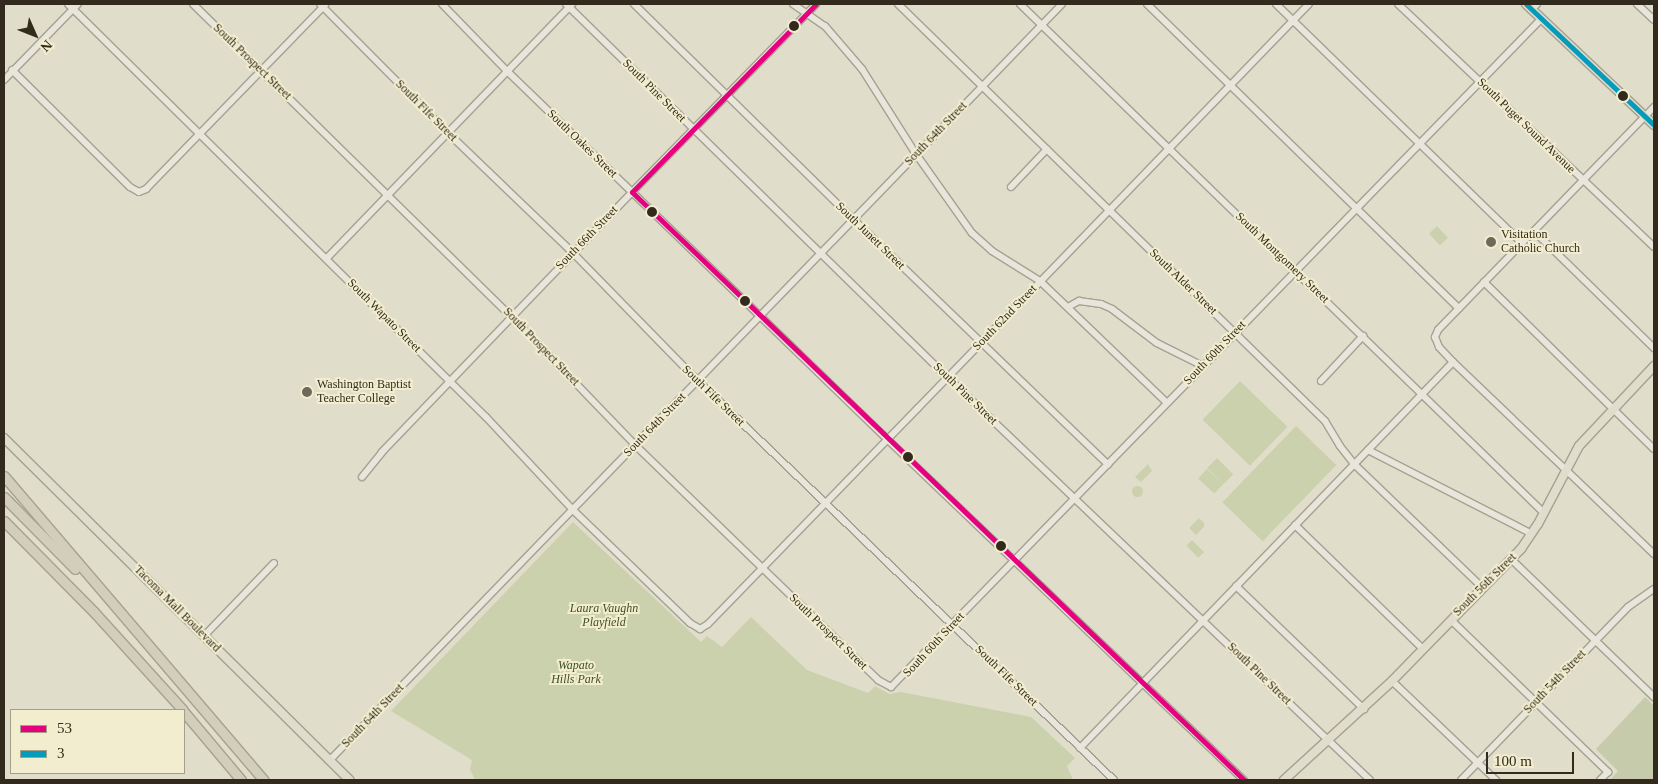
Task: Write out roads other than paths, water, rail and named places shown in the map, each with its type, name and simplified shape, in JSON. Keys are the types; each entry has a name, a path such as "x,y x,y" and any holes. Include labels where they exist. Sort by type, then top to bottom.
{"highway":[{"path":"4,476 264,780"},
{"path":"4,497 146,643"},
{"path":"4,521 100,619 181,709"},
{"path":"185,713 241,780"}],"main road":[{"path":"1531,6 1541,19 1654,125"},
{"name":"South 56th Street","path":"1284,780 1327,739 1364,709 1511,559 1532,534 1579,446 1654,366"},
{"name":"Tacoma Mall Boulevard","path":"4,438 350,780"}],"street":[{"name":"South Prospect Street","path":"193,4 512,317 635,445 878,680 890,687"},
{"name":"South Oakes Street","path":"442,4 507,71 887,439 1244,780"},
{"name":"South Junett Street","path":"634,4 980,343 1108,464"},
{"path":"793,4 808,12"},
{"path":"801,4 825,26 862,69 916,154 959,217 978,239 999,256 1040,281 1167,403"},
{"name":"South 66th Street","path":"362,476 382,452 573,253 816,4"},
{"name":"South Alder Street","path":"898,4 1325,421 1340,446 1354,464 1482,587"},
{"name":"South Montgomery Street","path":"1020,4 1544,513"},
{"name":"South 64th Street","path":"330,760 1062,4"},
{"path":"1147,4 1459,308"},
{"path":"1276,4 1522,243"},
{"name":"South 62nd Street","path":"699,629 708,624 1309,4"},
{"name":"South Puget Sound Avenue","path":"1398,4 1583,180 1591,185 1654,247"},
{"path":"1637,4 1654,20"},
{"path":"4,80 73,5"},
{"name":"South Wapato Street","path":"73,5 198,134 327,258 514,445 573,510 690,623 699,629"},
{"path":"12,70 130,187 139,192 146,189 323,5"},
{"name":"South Fife Street","path":"323,5 448,133 573,253 698,381 1114,780"},
{"path":"327,258 569,5"},
{"name":"South Pine Street","path":"569,5 693,130 947,377 1370,780"},
{"name":"South 60th Street","path":"890,687 897,684 952,625 1541,19"},
{"path":"1654,107 1438,330 1435,338 1439,347 1453,362 1654,554"},
{"path":"1011,187 1047,149"},
{"path":"1534,231 1654,348"},
{"path":"1484,282 1654,449"},
{"path":"1068,307 1079,301 1101,304 1112,309 1157,343 1203,366"},
{"path":"1320,380 1363,336"},
{"path":"1080,748 1453,362"},
{"path":"1368,450 1532,534"},
{"path":"1295,525 1422,649"},
{"path":"1511,559 1654,697"},
{"path":"204,636 274,563"},
{"path":"1236,586 1364,709"},
{"name":"South 54th Street","path":"1461,780 1628,607 1654,590"},
{"path":"1451,620 1608,772 1600,780"},
{"path":"1392,681 1496,780"}],"place":[{"name":"Visitation Catholic Church","path":"1491,242"},
{"name":"Washington Baptist Teacher College","path":"307,392"}],"park label":[{"name":"Laura Vaughn Playfield","path":"604,616"},
{"name":"Wapato Hills Park","path":"576,673"}]}
